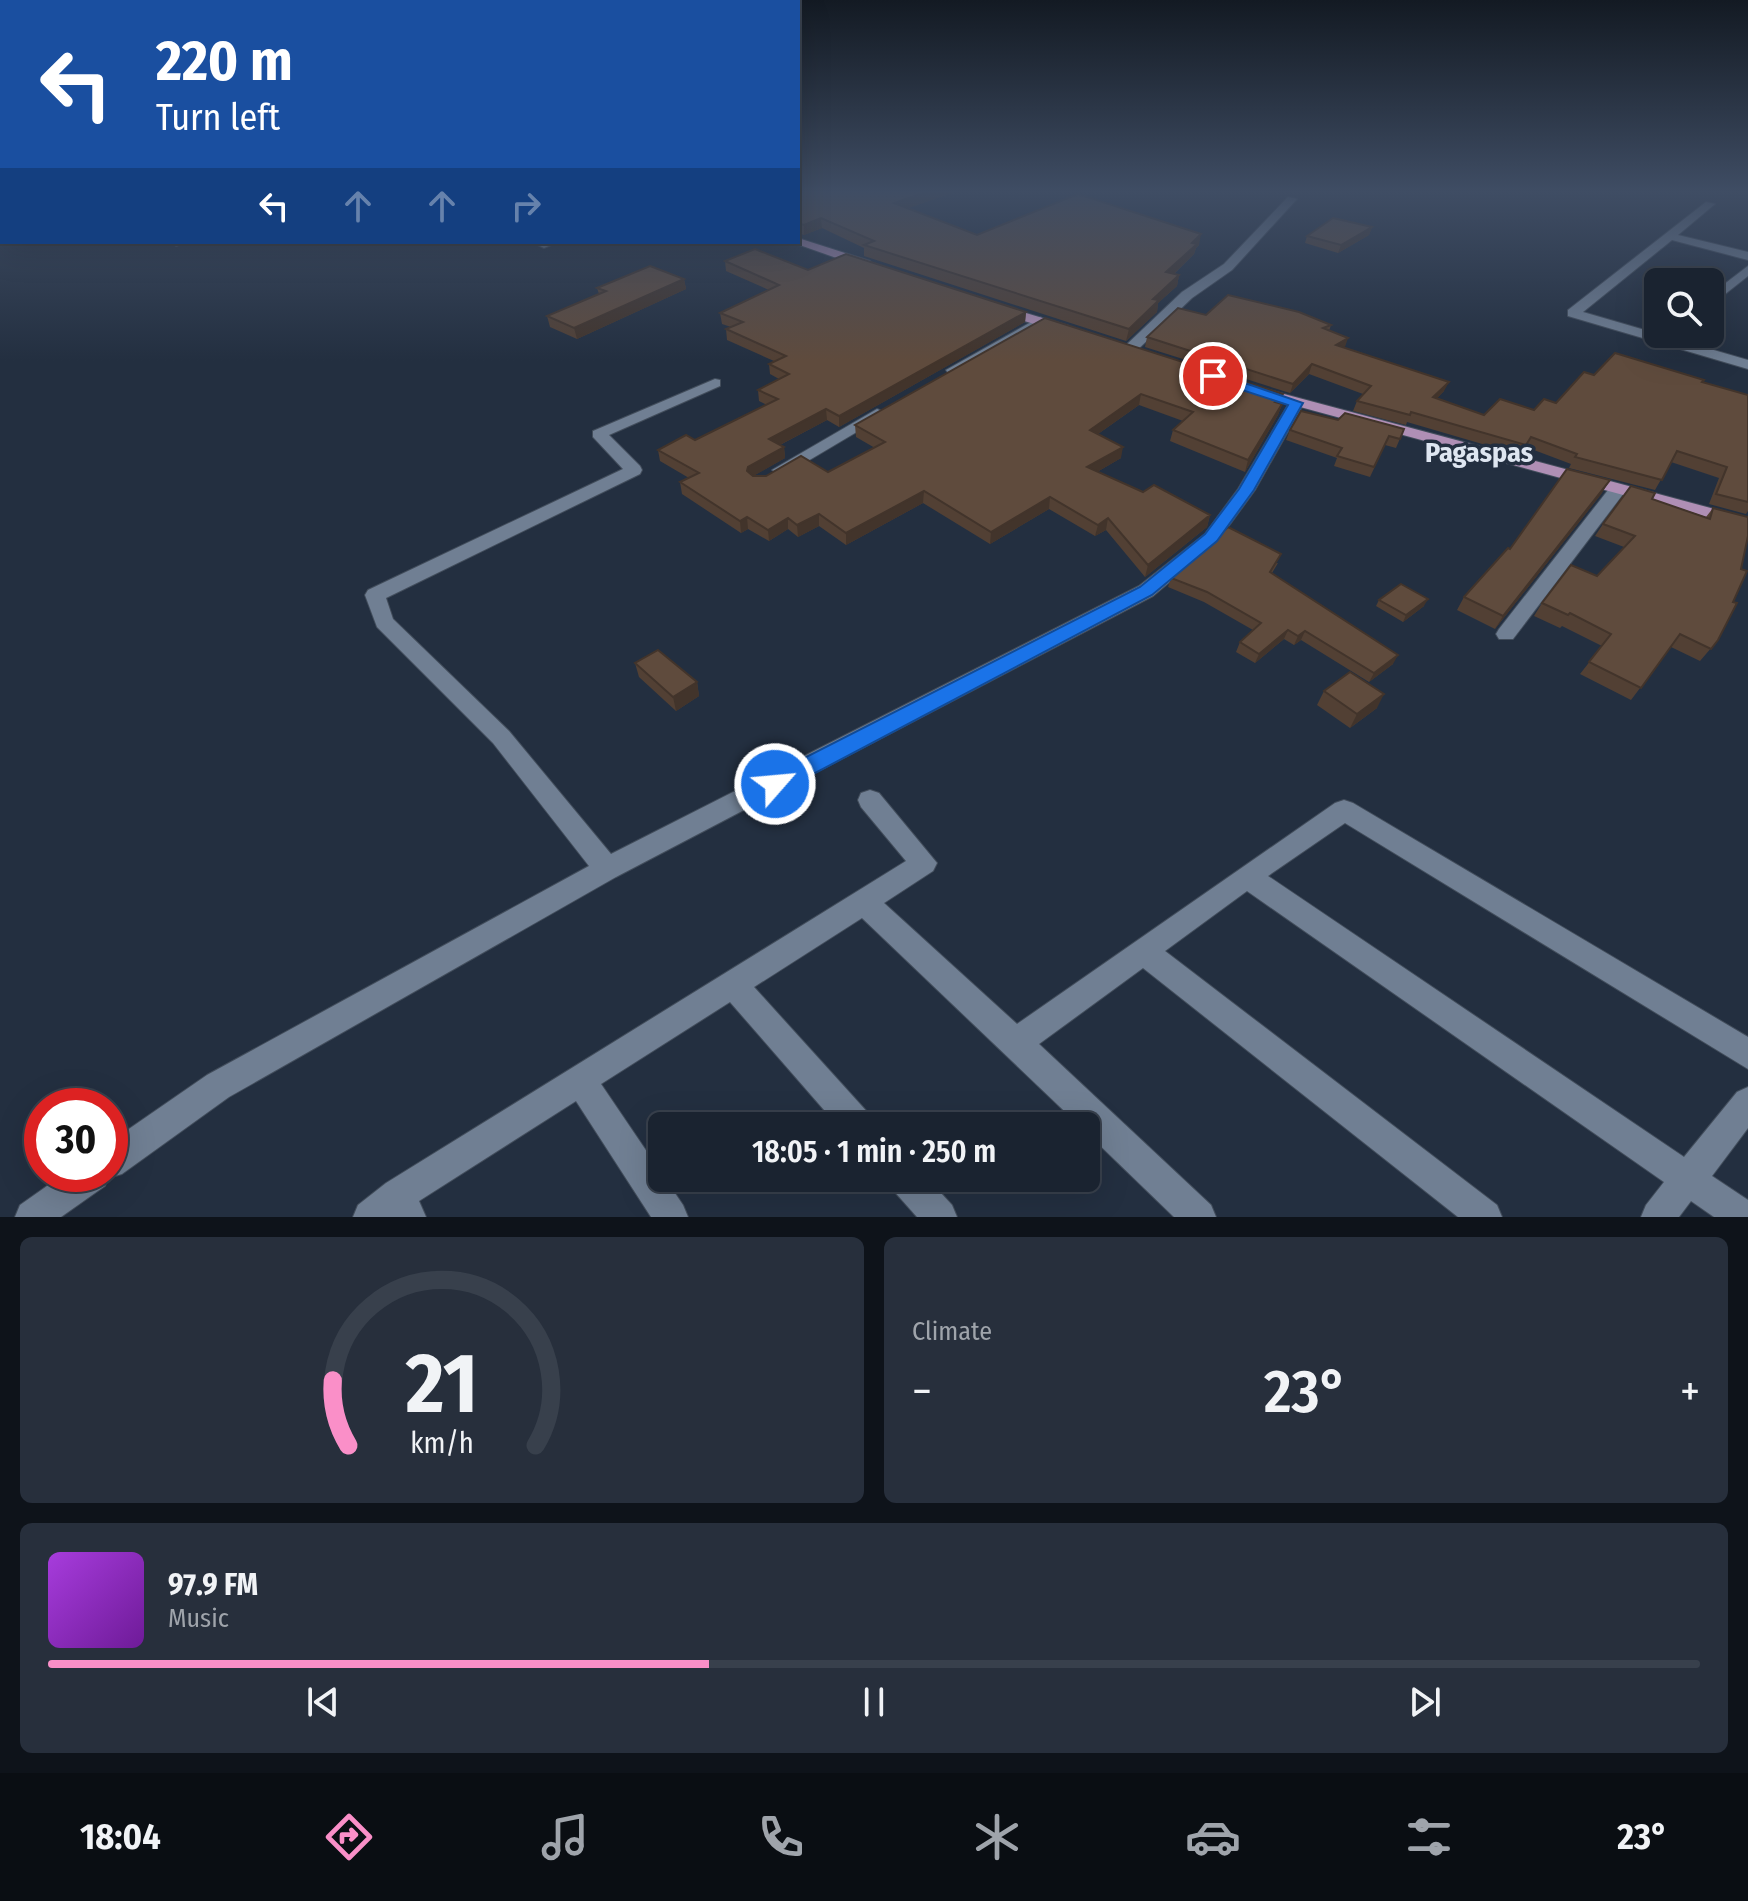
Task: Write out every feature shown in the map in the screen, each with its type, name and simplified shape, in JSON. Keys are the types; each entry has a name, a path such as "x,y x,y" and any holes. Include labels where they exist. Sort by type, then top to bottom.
{"main road":[{"path":"818,248 885,271"},
{"path":"985,304 1085,336"},
{"path":"1236,383 1296,403 1748,524"}],"street":[{"path":"1129,350 1187,295 1228,267 1246,248"},
{"path":"1644,331 1573,313 1655,248"},
{"path":"1716,248 1748,256"},
{"path":"1724,290 1748,270"},
{"path":"936,380 1040,321"},
{"path":"1700,348 1748,365"},
{"path":"607,869 501,737 384,622 375,595 634,470 599,434 715,383"},
{"path":"760,481 895,403"},
{"path":"128,1149 218,1086 607,869 1146,591 1211,538 1246,490 1296,403"},
{"path":"1506,634 1618,489"},
{"path":"370,1217 404,1206 580,1080 924,863 870,800"},
{"path":"1016,1043 1344,810 1748,1054"},
{"path":"1247,876 1743,1217"},
{"path":"864,902 1199,1217"},
{"path":"1143,951 1485,1217"},
{"path":"733,984 847,1112"},
{"path":"580,1080 671,1217"},
{"path":"1658,1217 1748,1103"},
{"path":"32,1217 67,1192"},
{"path":"918,1192 940,1217"}],"building":[{"path":"873,248 1193,248 1166,272 1179,275 1153,299 1159,300 1129,329"},
{"path":"755,249 808,270 846,254 1026,312 839,416 826,409 769,439 784,447 748,467 747,471 753,476 766,476 801,456 828,472 885,442 855,425 1045,318 1283,394 1275,402 1282,404 1248,460 1173,430 1193,412 1141,394 1090,430 1123,447 1087,467 1143,492 1154,485 1210,515 1148,565 1108,518 1098,525 1050,497 991,532 924,491 846,533 819,514 797,525 788,518 768,530 747,517 740,521 680,482 699,473 658,450 686,435 695,440 778,399 758,390 789,374 769,364 786,356 726,329 743,322 720,313 779,285 725,261"},
{"path":"650,266 684,279 574,328 547,316 606,291 597,288"},
{"path":"1228,295 1299,312 1331,325 1323,328 1348,338 1336,345 1449,382 1433,397 1484,415 1500,399 1534,410 1544,399 1556,403 1584,372 1594,375 1615,353 1748,395 1748,502 1716,494 1727,467 1677,451 1662,480 1575,457 1577,454 1531,437 1526,445 1411,412 1410,415 1357,401 1371,386 1312,364 1293,384 1147,337 1178,308 1206,315"},
{"path":"1301,411 1338,420 1345,413 1404,429 1400,439 1389,436 1374,467 1337,456 1342,448 1290,430"},
{"path":"1567,469 1610,480 1503,616 1464,597 1510,549"},
{"path":"1631,486 1655,493 1652,499 1710,519 1713,508 1748,517 1748,536 1741,569 1747,571 1733,602 1737,603 1718,640 1711,649 1680,634 1641,688 1589,662 1611,634 1542,603 1571,565 1597,576 1635,536 1603,524"},
{"path":"1228,527 1281,554 1270,572 1398,655 1374,673 1305,631 1298,636 1288,630 1259,654 1240,642 1261,623 1207,592 1171,578"},
{"path":"1401,584 1428,599 1406,615 1379,600"},
{"path":"658,650 697,682 673,697 635,663"},
{"path":"1350,672 1384,694 1357,714 1324,691"}],"district":[{"name":"Pagaspas","path":"1479,452"}],"route":[{"path":"775,784 1146,591 1211,538 1246,490 1296,403 1213,376"}]}
